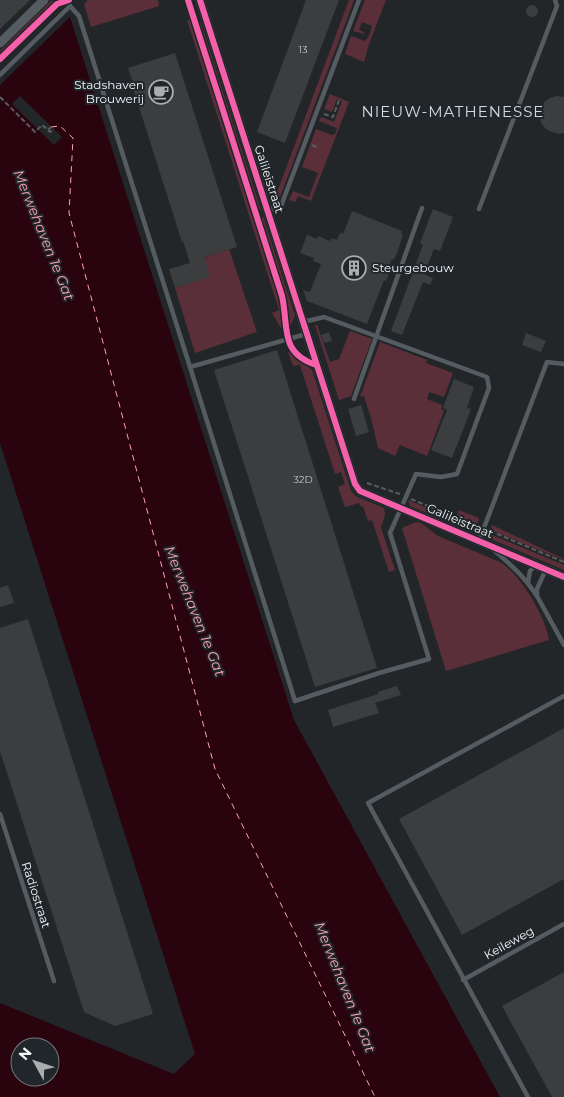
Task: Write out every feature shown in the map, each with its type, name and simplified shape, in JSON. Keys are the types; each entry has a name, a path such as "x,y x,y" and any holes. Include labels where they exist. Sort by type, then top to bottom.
{"street":[{"path":"0,44 44,0"},
{"name":"Galileïstraat","path":"200,0 352,479 360,491 564,577"}],"lane":[{"path":"267,210 281,206 359,0"},
{"path":"479,209 557,6 555,0"},
{"path":"0,75 70,3 79,16 295,701 379,673 429,659 390,533 416,474 442,477 457,474 489,388 487,377 324,316 302,322"},
{"path":"354,399 378,337 422,208"},
{"path":"190,367 306,334"},
{"path":"479,541 546,362 564,364"},
{"path":"488,545 516,568 528,582 564,645"},
{"path":"528,582 530,570 536,565"},
{"path":"537,596 537,589 546,569"},
{"path":"528,1097 368,803 564,696"},
{"name":"Radiostraat","path":"0,814 54,981"},
{"name":"Keileweg","path":"464,980 564,924"}],"path":[{"path":"0,97 35,132 42,125 48,130 52,128"},
{"path":"317,111 333,117 339,100"},
{"path":"310,144 319,148"},
{"path":"352,479 382,487 564,562"}],"shaded area":[{"path":"52,0 54,2 0,55 0,51"},
{"path":"88,0 158,0 159,6 91,27 84,4"},
{"path":"349,0 354,0 280,197 276,195"},
{"path":"365,0 386,0 364,62 345,54 351,36 365,41 369,36 372,26 362,22 359,30 364,32 364,34 353,31"},
{"path":"187,20 192,21 280,299 281,328 272,313 279,310"},
{"path":"198,22 201,23 261,210 257,209"},
{"path":"330,94 349,102 311,201 298,196 295,202 289,200 293,191 309,197 318,173 302,167 316,129 332,135 335,134 337,128 319,121 321,117 334,122 342,101 337,99 332,112 324,109"},
{"path":"263,216 295,316 289,328 287,322 287,303 261,219"},
{"path":"229,249 257,332 195,353 175,288 209,277 204,258"},
{"path":"315,325 317,325 330,362 339,359 350,331 372,339 351,396 339,400"},
{"path":"380,342 427,360 426,363 453,373 444,397 429,392 427,399 442,405 441,409 444,411 427,456 400,445 395,456 378,448 364,396 360,397"},
{"path":"290,351 295,358 312,370 351,491 357,497 384,508 385,515 381,528 395,570 389,572 372,520 368,521 363,506 361,507 359,503 345,507 338,487 345,484 341,472 335,474 300,365 293,366 288,352"},
{"path":"408,500 473,527 466,529 410,506"},
{"path":"459,510 479,518 477,524 457,516"},
{"path":"416,522 421,523 438,536 500,562 508,568 531,597 543,620 549,640 446,671 402,528"},
{"path":"492,525 564,559 564,560 490,530"},
{"path":"490,534 564,565 564,570 493,540"}],"water":[{"name":"Merwehaven 1e Gat","path":"70,17 294,720 500,1097 0,1097 0,1003 174,1074 195,1054 0,443 0,85"}],"pier":[{"path":"20,96 62,137 54,145 12,104"}],"building":[{"path":"0,0 30,0 0,29"},
{"path":"306,0 339,0 285,143 257,132"},
{"path":"530,5 534,5 538,11 534,17 530,17 526,13 526,9"},
{"path":"175,53 237,247 204,257 210,277 175,288 169,269 190,263 128,68"},
{"path":"557,96 564,97 564,133 559,134 546,129 541,123 540,116 544,102"},
{"path":"433,209 453,217 440,251 434,249 424,274 433,278 430,285 423,282 402,335 391,331 423,245 420,243"},
{"name":"Steurgebouw","path":"352,211 402,231 401,234 403,235 394,260 392,259 386,273 389,274 386,281 384,280 367,324 307,301 303,290 310,292 321,264 313,261 314,258 300,253 307,235 317,239 318,236 330,241 332,238 337,240 340,233 343,234"},
{"path":"329,332 332,341 324,343 321,335"},
{"path":"526,333 546,341 541,352 522,345"},
{"path":"277,350 377,668 315,687 214,370"},
{"path":"454,379 474,387 467,408 471,409 452,458 431,450 447,410 443,408"},
{"path":"361,405 369,432 356,436 348,409"},
{"path":"8,585 14,603 0,607 0,588"},
{"path":"28,619 153,1014 115,1026 84,1012 0,751 0,628"},
{"path":"397,686 401,695 375,703 379,713 333,727 328,710"},
{"path":"564,728 564,879 462,935 399,819"},
{"path":"564,972 564,1097 552,1097 502,1006"}],"ferry route":[{"path":"51,127 60,126 73,138 69,213 215,769 375,1097"}],"cycle path":[{"path":"0,59 57,4 69,0"},
{"path":"188,0 282,296 288,338 296,354 316,365"},
{"path":"200,0 355,484 360,491 564,577"}],"place":[{"name":"Stadshaven Brouwerij","path":"161,92"},
{"name":"Steurgebouw","path":"354,268"}],"district":[{"name":"NIEUW-MATHENESSE","path":"453,112"}]}
